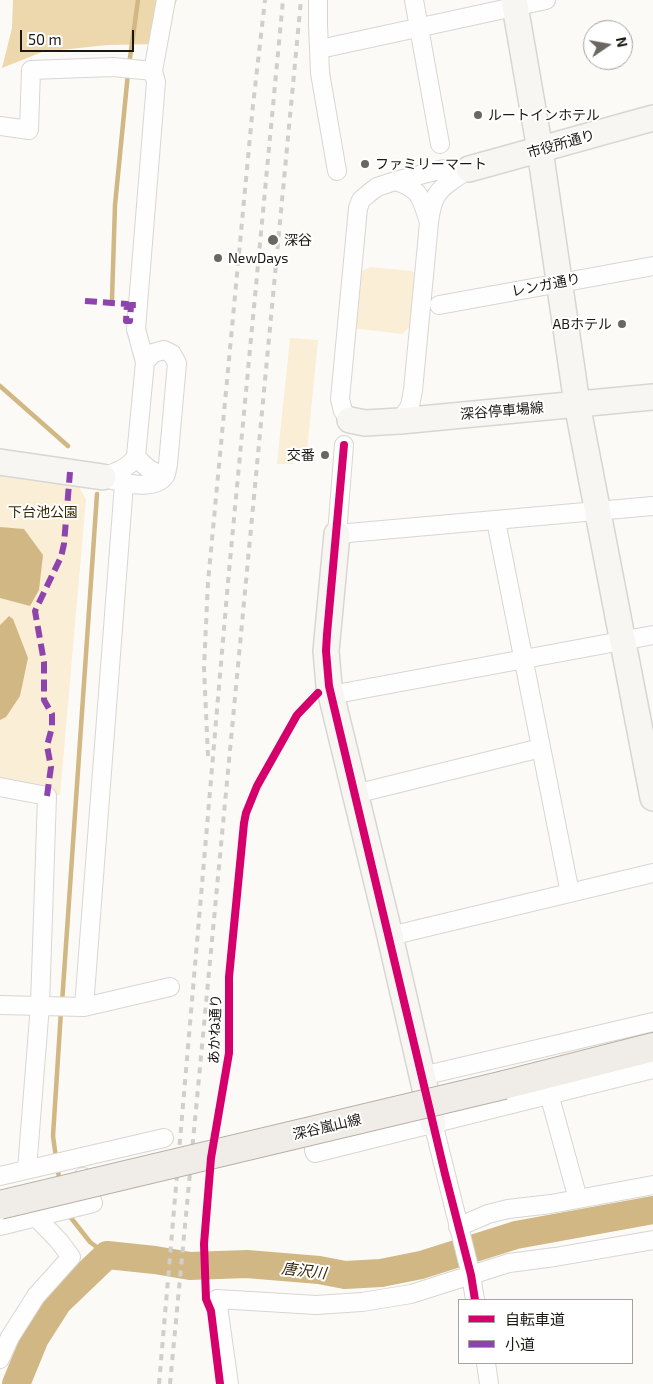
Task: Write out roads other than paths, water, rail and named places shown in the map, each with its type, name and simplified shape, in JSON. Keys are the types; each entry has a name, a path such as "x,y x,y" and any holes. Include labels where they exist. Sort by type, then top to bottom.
{"main road":[{"name":"深谷嵐山線","path":"0,1205 504,1085 653,1047"}],"street":[{"path":"82,1007 115,478 130,465 136,456 145,362 136,329 156,82 150,71 166,0"},
{"path":"318,0 320,73 337,171"},
{"path":"414,0 440,144"},
{"path":"320,49 419,28 515,3 546,0"},
{"path":"515,3 540,150 577,404 653,798"},
{"path":"0,126 29,130 31,70 113,67 150,71"},
{"name":"市役所通り","path":"469,169 653,118"},
{"path":"350,420 343,411 340,399 358,208 361,200 377,188 395,181 444,169 469,169"},
{"path":"400,421 410,406 413,390 429,223 433,201 438,193 469,169"},
{"path":"395,181 405,184 416,191 421,198 429,223"},
{"name":"レンガ通り","path":"438,305 653,266"},
{"path":"0,462 152,484 165,476 168,464 177,363 172,354 164,350 145,329 138,316"},
{"path":"145,362 152,353 164,350"},
{"path":"413,390 420,400 429,407 455,415"},
{"name":"深谷停車場線","path":"350,420 366,423 400,421 653,397"},
{"path":"344,445 326,651 331,695 390,936 475,1299"},
{"path":"136,456 144,466 153,472 165,476"},
{"path":"337,534 653,506"},
{"path":"496,521 570,893"},
{"path":"331,695 653,635"},
{"path":"355,794 541,748"},
{"path":"0,787 47,796 40,1006 27,1169"},
{"path":"390,936 653,874"},
{"path":"0,1005 82,1007 170,986"},
{"path":"422,1076 653,1022"},
{"path":"314,1150 315,1153 653,1068"},
{"path":"549,1094 578,1199"},
{"path":"0,1176 164,1138"},
{"path":"0,1226 93,1203 76,1158"},
{"path":"459,1230 488,1214 653,1185"},
{"path":"0,1359 10,1337 36,1296 71,1258 59,1241 36,1217"},
{"path":"228,1384 217,1300 316,1305 362,1302 411,1294 470,1272 523,1260 555,1257 653,1240"},
{"path":"486,1364 489,1384"}],"waterway":[{"path":"129,65 138,0"},
{"path":"112,299 115,205 128,73"},
{"path":"0,386 68,446"},
{"path":"62,1003 97,494"},
{"path":"56,1158 53,1136 61,1011"},
{"path":"57,1166 60,1183"},
{"name":"唐沢川","path":"16,1384 35,1338 58,1302 107,1255 190,1266 247,1264 319,1270 345,1275 381,1273 421,1265 516,1235 653,1210"},
{"path":"68,1214 90,1242 107,1255"}],"railway":[{"path":"208,756 204,668 208,582 253,105 265,0"},
{"path":"159,1384 228,582 283,0"},
{"path":"170,1384 301,0"}],"place":[{"name":"ルートインホテル","path":"478,115"},
{"name":"ファミリーマート","path":"365,164"},
{"name":"深谷","path":"273,240"},
{"name":"NewDays","path":"218,258"},
{"name":"ABホテル","path":"622,324"},
{"name":"交番","path":"325,455"}],"park label":[{"name":"下台池公園","path":"43,512"}]}
